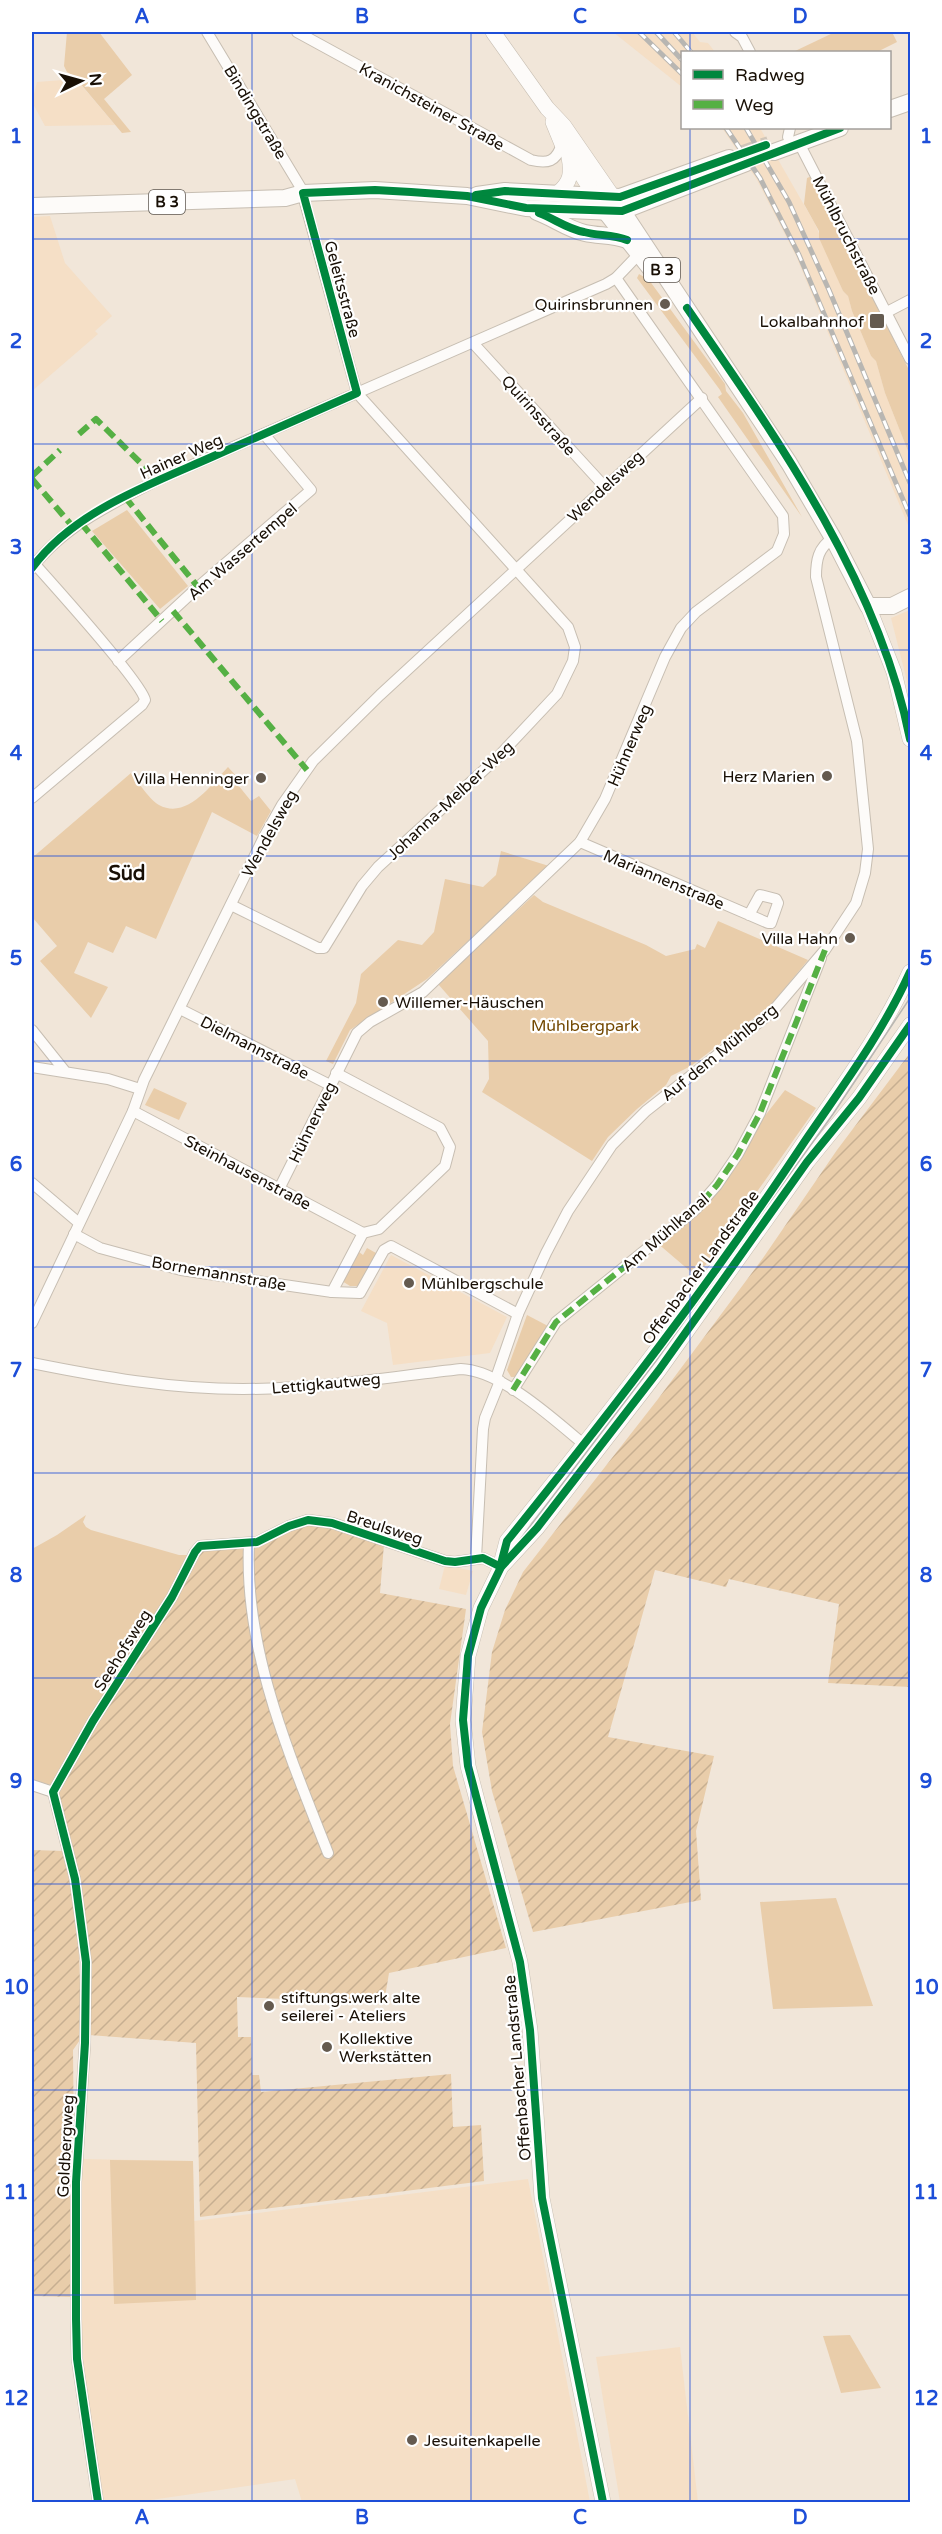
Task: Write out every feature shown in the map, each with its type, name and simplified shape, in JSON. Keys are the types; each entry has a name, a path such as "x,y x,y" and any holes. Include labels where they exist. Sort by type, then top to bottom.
{"main road":[{"path":"493,32 547,108 564,126 613,207"},
{"path":"891,98 910,91"},
{"path":"891,109 910,102"},
{"path":"547,108 565,149 595,196"},
{"path":"772,148 792,136 810,129"},
{"path":"792,136 834,129"},
{"path":"558,193 567,186 571,178 565,149"},
{"name":"B 3","path":"32,206 285,198 303,193 375,190 467,196 526,208 613,207 743,158"},
{"name":"B 3","path":"32,194 284,189 303,193"},
{"name":"B 3","path":"467,196 505,191 558,193 595,196 613,207 687,308 789,463 833,538 868,606"},
{"name":"B 3","path":"613,207 627,240 687,308"},
{"path":"526,208 572,229 627,240"},
{"path":"910,597 892,606 868,606 901,695 910,739"},
{"path":"879,635 892,606"},
{"name":"Offenbacher Landstraße","path":"603,2502 542,2198 530,2030 520,1962 472,1787 463,1732 464,1688 472,1638 481,1608 501,1567 537,1528 708,1279 780,1179 886,1018 910,972"},
{"name":"Offenbacher Landstraße","path":"589,1450 659,1370 807,1162 859,1098 910,1025"},
{"path":"830,1105 833,1114 843,1116"}],"street":[{"name":"Bindingstraße","path":"207,32 303,193"},
{"name":"Kranichsteiner Straße","path":"297,32 531,160 544,164 552,162 565,149"},
{"path":"737,34 753,32"},
{"path":"737,34 736,40 742,51"},
{"path":"737,34 749,51"},
{"name":"Mühlbruchstraße","path":"792,136 910,359"},
{"name":"Geleitsstraße","path":"303,193 357,393 517,570"},
{"name":"Hainer Weg","path":"32,564 74,528 125,497 616,278 639,255"},
{"name":"Hühnerweg","path":"279,1189 336,1072 361,1029 423,992 580,842 598,814 614,782 665,657 681,628 696,612 772,556 782,542 783,516 616,278"},
{"path":"887,312 910,300"},
{"name":"Quirinsstraße","path":"473,343 604,486"},
{"name":"Wendelsweg","path":"32,1323 133,1111 140,1089 273,820 313,761 380,695 702,398"},
{"name":"Am Wassertempel","path":"118,662 198,587 311,490 264,434"},
{"name":"Auf dem Mühlberg","path":"476,1558 483,1429 518,1314 568,1211 612,1145 646,1111 772,1012 825,950 856,903 865,873 868,849 856,741 816,578 816,560 822,545 833,538"},
{"path":"32,564 143,692 144,700 142,705 32,798"},
{"name":"Johanna-Melber-Weg","path":"231,905 318,948 324,948 362,886 378,867 498,758 557,694 573,661 574,637 568,627 517,570"},
{"name":"Mariannenstraße","path":"580,842 749,915"},
{"name":"Am Mühlkanal","path":"513,1390 556,1322 695,1210 717,1185 738,1154 760,1113 825,950"},
{"name":"Dielmannstraße","path":"180,1009 330,1085"},
{"path":"32,1030 64,1070"},
{"path":"32,1066 108,1079 140,1089"},
{"path":"332,1292 363,1233 379,1229 445,1166 450,1147 440,1128 336,1072"},
{"name":"Steinhausenstraße","path":"133,1111 363,1233"},
{"path":"32,1183 79,1223"},
{"name":"Bornemannstraße","path":"74,1234 100,1248 181,1270 358,1295 384,1250 389,1246 518,1314"},
{"name":"Lettigkautweg","path":"32,1363 137,1383 212,1388 283,1388 461,1369 476,1370 513,1390 589,1450"},
{"name":"Breulsweg","path":"227,1545 249,1544 266,1539 300,1521 309,1520 332,1523 445,1561 462,1562 483,1558 501,1567"},
{"path":"249,1544 249,1589 263,1664 294,1767 328,1853"},
{"name":"Seehofsweg","path":"53,1792 93,1721 172,1597 195,1552 200,1546 227,1545"},
{"path":"32,1785 53,1792"},
{"name":"Goldbergweg","path":"53,1792 75,1879 86,1962 85,2043 76,2182 76,2319 77,2359 98,2502"}],"shaded area":[{"path":"613,32 692,32 700,42 708,43 714,51 681,51 681,86"},
{"path":"76,79 115,125 45,126 32,102 37,82"},
{"path":"723,129 761,129 815,224 843,291 848,296 871,356 876,361 885,393 910,456 910,530 796,256 757,180"},
{"path":"50,216 65,263 112,316 95,331 98,334 32,391 32,217"},
{"path":"910,610 910,693 891,618"},
{"name":"Mühlbergschule","path":"391,1255 507,1317 490,1353 393,1365 387,1323 361,1311"},
{"path":"445,1565 473,1571 466,1595 439,1589"},
{"path":"82,2159 193,2161 194,2221 528,2179 590,2502 302,2502 295,2479 137,2502 105,2502 93,2459 80,2360 78,2319"},
{"path":"680,2347 698,2502 620,2502 596,2357"}],"green space":[{"path":"67,32 99,32 132,75 104,99 131,132 122,133 74,76 67,72 64,66"},
{"path":"835,32 892,32 897,42 879,51 795,51"},
{"path":"812,176 910,372 910,456 885,393 876,361 871,356 848,296 843,291 819,238 819,231 804,204 807,178"},
{"path":"639,274 649,280 725,384 726,391 743,413 802,517 718,397 722,394 720,390 637,278"},
{"path":"127,510 188,586 160,609 92,531"},
{"path":"228,767 237,777 234,780 251,801 259,796 271,811 257,836 212,812 156,939 126,926 113,953 88,942 74,973 108,987 91,1018 40,961 57,946 32,917 32,858 131,773 156,803 169,808 179,808 198,798"},
{"path":"501,851 549,866 427,979 350,1030 333,1064 326,1061 356,1003 361,974 398,940 422,945 434,932 445,879 483,887 496,875"},
{"name":"Mühlbergpark","path":"534,895 543,902 646,945 666,956 695,949 697,944 705,948 718,921 808,960 771,1005 691,1066 671,1076 666,1085 608,1137 592,1161 482,1092 489,1079 488,1041 438,984"},
{"path":"910,1053 910,1687 828,1683 839,1604 729,1579 726,1587 655,1570 608,1737 714,1756 696,1831 701,1900 533,1932 492,1791 482,1732 492,1652 505,1610 523,1572 658,1399 763,1258 837,1150"},
{"path":"154,1088 187,1103 179,1120 145,1105"},
{"path":"785,1090 816,1108 697,1277 656,1242 707,1198 749,1136"},
{"path":"367,1248 376,1253 360,1286 350,1286 342,1281 359,1252 363,1255"},
{"path":"527,1315 548,1326 515,1377 511,1377 507,1370"},
{"path":"86,1515 83,1522 91,1530 179,1555 191,1555 54,1786 32,1780 32,1549"},
{"path":"304,1524 331,1527 384,1544 380,1593 466,1609 450,1724 453,1766 506,1948 389,1973 384,2003 237,1997 238,2037 251,2037 252,2075 259,2075 261,2092 451,2074 453,2127 481,2125 484,2181 200,2217 196,2043 89,2035 88,1964 56,1790 201,1551 253,1546"},
{"path":"32,1850 64,1851 78,1930 82,2037 73,2050 74,2150 71,2297 32,2296"},
{"path":"836,1898 873,2006 773,2009 760,1902"},
{"path":"110,2160 193,2161 196,2300 114,2304"},
{"path":"850,2335 881,2388 841,2393 823,2336"}],"tunnel":[{"path":"740,154 769,144"}],"tram line":[{"path":"600,2502 539,2198 526,2030 512,1942 466,1774 460,1726 461,1687 466,1655 479,1606 499,1567 656,1361 833,1114 910,998"}],"railway":[{"path":"639,32 681,73"},
{"path":"656,32 681,59"},
{"path":"674,32 690,51"},
{"path":"727,129 760,178 799,255 910,516"},
{"path":"747,129 789,202 829,290 910,483"}],"marked path":[{"path":"79,434 96,419 158,480"},
{"path":"32,476 60,450"},
{"path":"32,479 74,528"},
{"path":"125,497 198,587"},
{"path":"81,523 162,621"},
{"path":"173,611 307,770"},
{"path":"513,1390 556,1322 695,1210 717,1185 738,1154 760,1113 825,950"}],"cycle path":[{"path":"32,568 69,530 115,501 357,393 303,193 375,190 411,192 467,196 526,208 622,211 837,129"},
{"path":"476,195 505,191 620,197 766,145"},
{"path":"539,213 578,231 627,240"},
{"path":"687,308 789,460 850,568 875,624 895,681 910,739"},
{"path":"501,1564 507,1541 660,1345 770,1193 875,1038 910,972"},
{"path":"603,2502 542,2198 530,2030 520,1962 468,1766 463,1720 468,1656 481,1608 501,1567 537,1528 659,1370 807,1162 859,1098 910,1025"},
{"path":"98,2502 77,2359 76,2319 76,2182 85,2043 86,1962 75,1879 53,1792 93,1721 172,1597 200,1546 257,1542 289,1526 308,1520 332,1523 445,1561 483,1558 501,1567"}],"place":[{"name":"Quirinsbrunnen","path":"665,304"},
{"name":"Lokalbahnhof","path":"877,321"},
{"name":"Herz Marien","path":"827,776"},
{"name":"Villa Henninger","path":"261,778"},
{"name":"Villa Hahn","path":"850,938"},
{"name":"Willemer-Häuschen","path":"383,1002"},
{"name":"Mühlbergschule","path":"409,1283"},
{"name":"stiftungs.werk alte seilerei - Ateliers","path":"269,2006"},
{"name":"Kollektive Werkstätten","path":"327,2047"},
{"name":"Jesuitenkapelle","path":"412,2440"}],"district":[{"name":"Süd","path":"127,873"}]}
